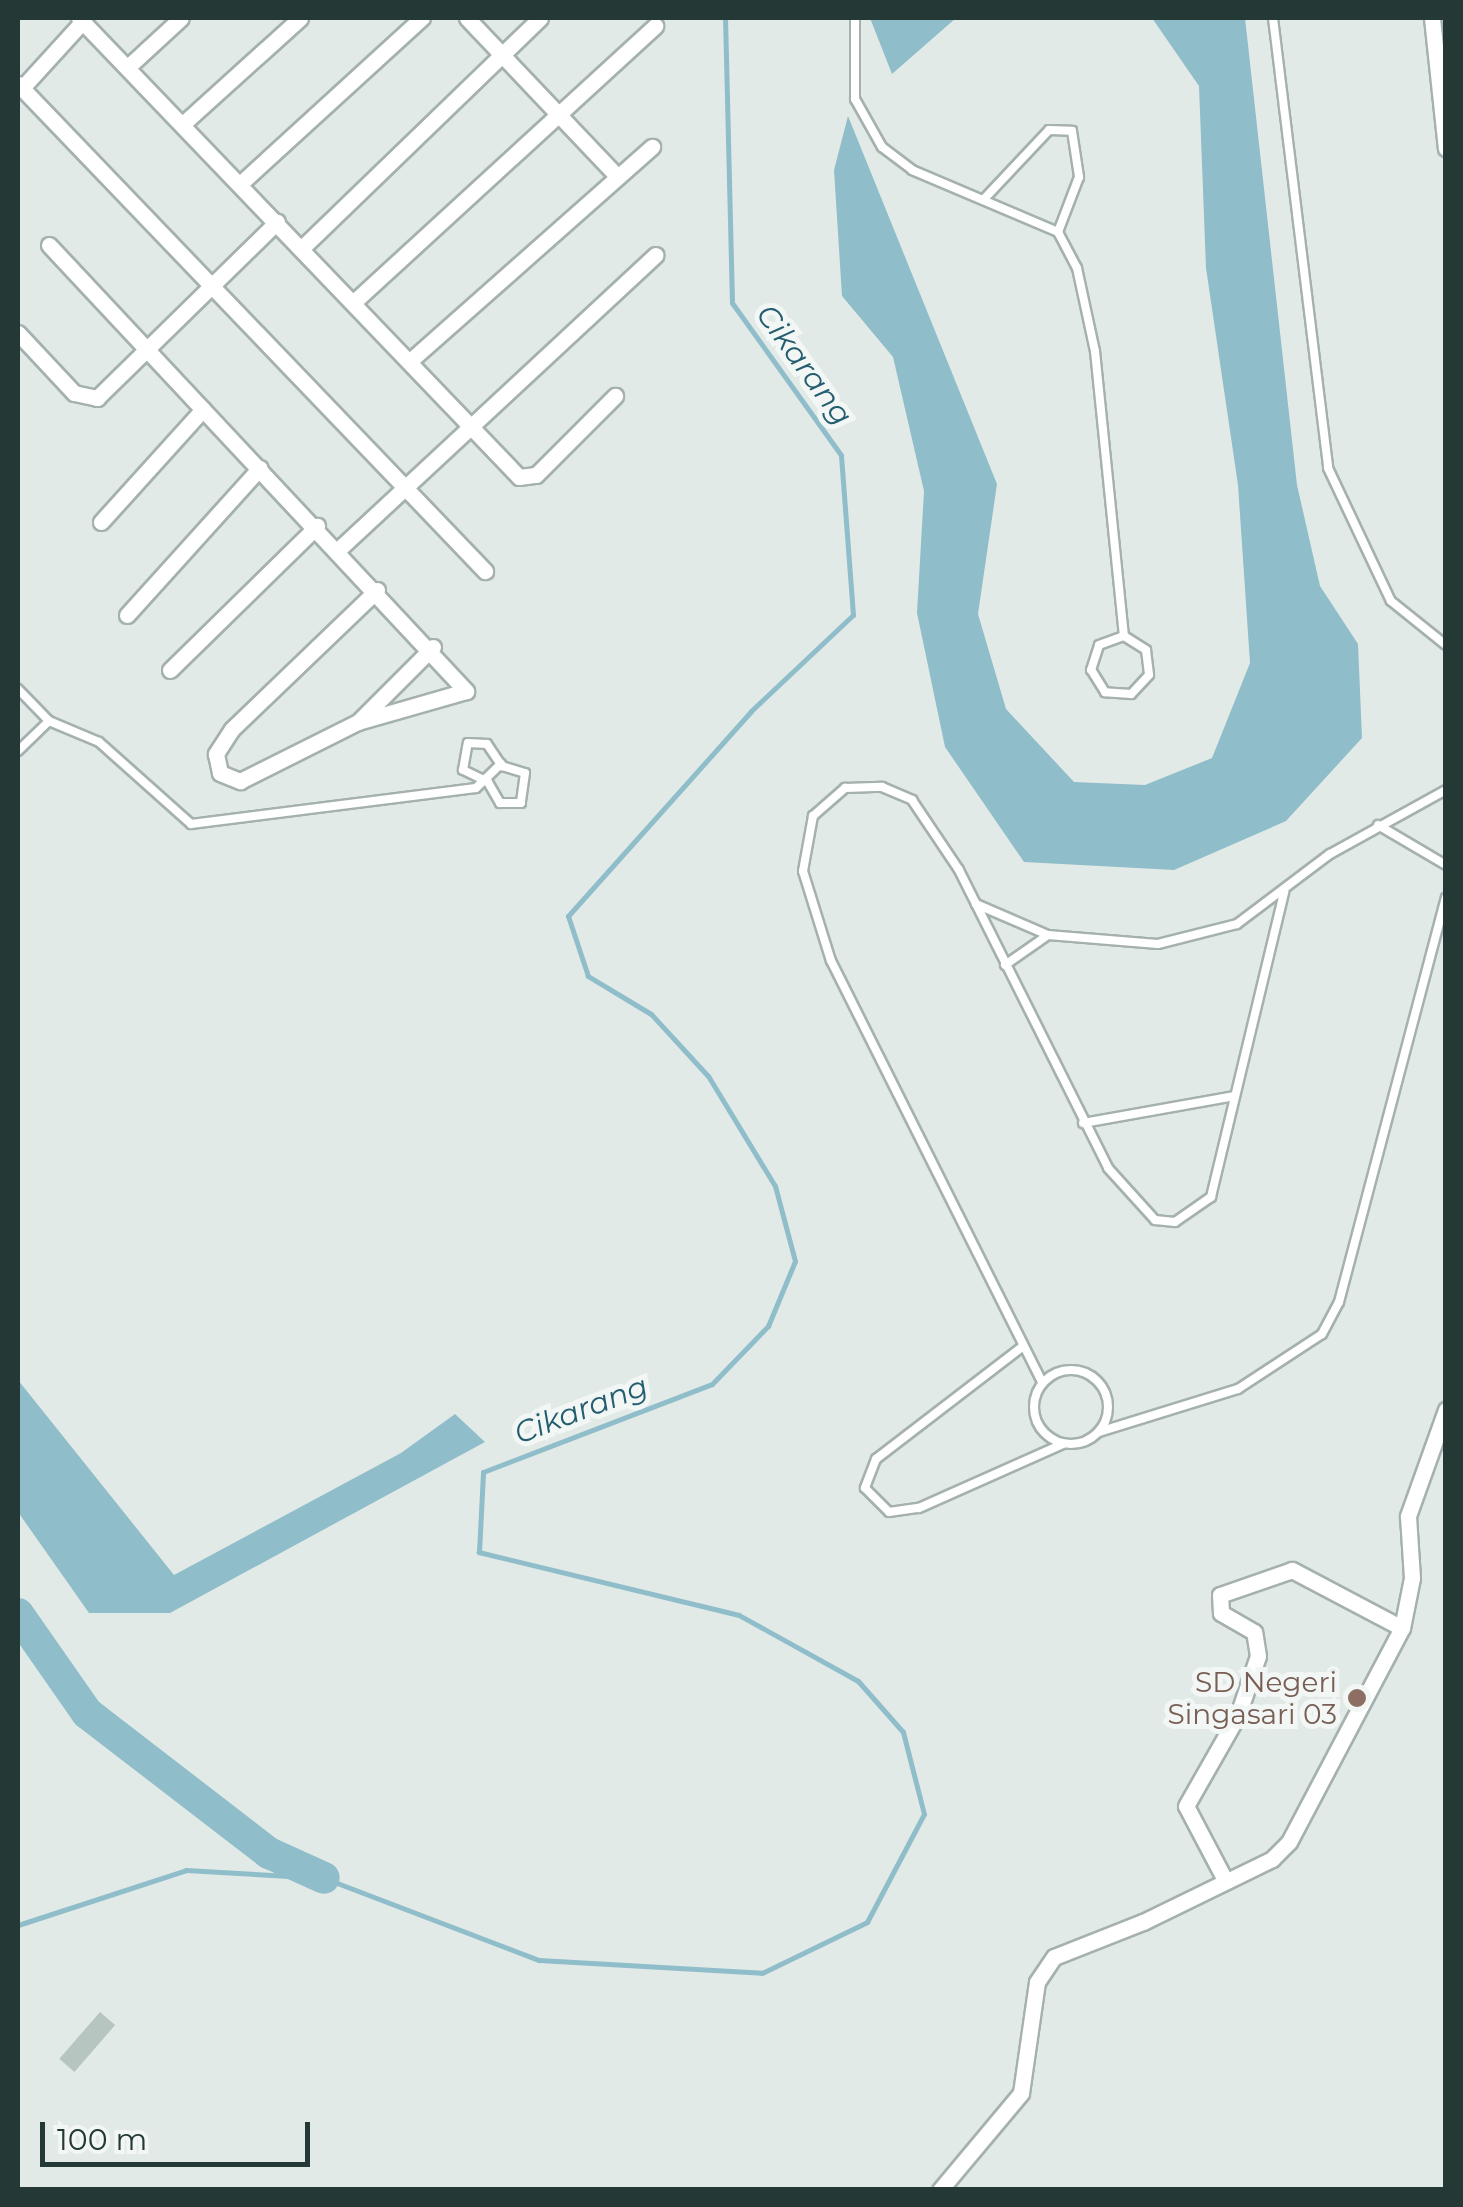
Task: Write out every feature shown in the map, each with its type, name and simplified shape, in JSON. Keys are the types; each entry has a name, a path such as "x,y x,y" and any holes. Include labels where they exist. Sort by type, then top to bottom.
{"street":[{"path":"130,65 181,18"},
{"path":"185,122 300,18"},
{"path":"242,183 422,18"},
{"path":"466,18 618,176"},
{"path":"304,246 540,18"},
{"path":"1432,18 1446,148"},
{"path":"485,572 20,86 81,19 130,65 468,422 528,480 615,396"},
{"path":"356,300 656,26"},
{"path":"411,360 652,147"},
{"path":"18,333 89,401 278,222"},
{"path":"49,245 433,647 466,691 358,722 240,781 215,764 232,729 378,590"},
{"path":"339,549 468,422 654,255"},
{"path":"102,522 203,408"},
{"path":"126,616 260,468"},
{"path":"170,670 317,526"},
{"path":"358,722 433,647"},
{"path":"940,2190 1021,2092 1037,1982 1054,1957 1224,1878 1288,1842 1402,1628 1412,1578 1408,1516 1446,1410"},
{"path":"1224,1878 1186,1806 1238,1715 1258,1656 1254,1632 1221,1613 1220,1595 1292,1570 1402,1628"}],"lane":[{"path":"855,18 850,51 864,123 912,170 1058,232 1077,268 1095,351 1124,636"},
{"path":"1273,18 1328,468 1371,570 1392,601 1446,645"},
{"path":"985,198 1049,130 1072,131 1079,177 1058,232"},
{"path":"1124,636 1146,650 1149,675 1131,694 1105,692 1091,670 1099,645 1124,636"},
{"path":"18,689 49,721 99,742 191,824 488,782 501,764"},
{"path":"18,751 49,721"},
{"path":"478,741 501,764 525,773 528,794 500,803 488,782 463,770 460,751 478,741"},
{"path":"1064,1444 1035,1420 1042,1382 1022,1347 1008,1303 831,961 803,871 813,816 845,788 882,787 912,800 976,904 1083,1124 1133,1205 1175,1222 1211,1197 1284,892"},
{"path":"976,904 1048,935 1158,944 1237,924 1378,825 1446,790"},
{"path":"1378,825 1446,865"},
{"path":"1022,1347 876,1460 865,1488 889,1512 919,1508 1064,1444 1238,1389 1322,1334 1371,1190 1446,898"},
{"path":"1005,964 1048,935"},
{"path":"1083,1124 1234,1096"},
{"path":"1042,1382 1058,1371 1095,1378 1106,1395 1099,1432"}],"water":[{"path":"870,18 956,18 892,74"},
{"path":"1152,18 1245,18 1297,485 1320,586 1358,644 1362,738 1286,821 1174,870 1024,862 945,747 917,613 924,491 893,357 842,296 834,170 848,116 997,484 978,614 1006,709 1074,782 1145,785 1212,758 1250,663 1238,485 1206,268 1199,86"},
{"path":"18,1380 174,1575 401,1453 455,1414 485,1442 170,1613 89,1613 18,1512"}],"building":[{"path":"100,2012 115,2025 74,2072 59,2059"}],"waterway":[{"name":"Cikarang","path":"18,1925 186,1870 324,1878 539,1960 762,1973 867,1922 924,1814 903,1732 858,1681 739,1615 479,1552 483,1472 712,1384 768,1326 795,1261 775,1186 708,1076 651,1014 588,976 568,916 751,711 853,615 841,455 732,303 725,18"},
{"path":"18,1614 87,1713 269,1853 324,1878"}],"place":[{"name":"SD Negeri Singasari 03","path":"1357,1698"}]}
